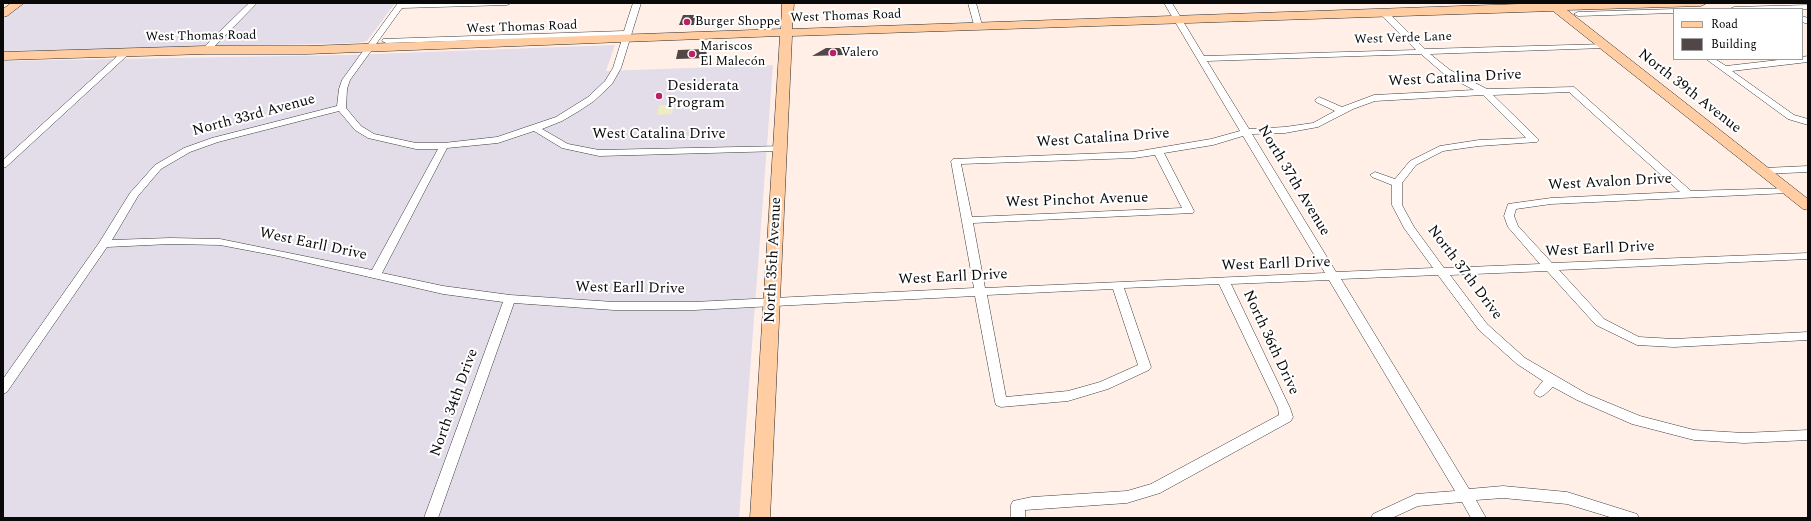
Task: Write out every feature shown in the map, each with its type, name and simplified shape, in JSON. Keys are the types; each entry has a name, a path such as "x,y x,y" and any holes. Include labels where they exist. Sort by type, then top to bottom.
{"main road":[{"path":"3,14 18,3"},
{"name":"North 35th Avenue","path":"760,518 788,3"},
{"name":"West Thomas Road","path":"3,56 206,50 370,48 402,43 787,33 1553,5 1701,3"},
{"name":"North 39th Avenue","path":"1553,5 1808,206"}],"street":[{"path":"206,50 253,3"},
{"path":"506,3 400,5 346,80 343,89 341,108 358,128 371,136 416,146 444,146 498,140 536,128 559,119 592,99 603,89 614,74 637,3"},
{"path":"972,3 978,26"},
{"name":"North 37th Avenue","path":"1168,3 1479,518"},
{"path":"1786,8 1808,6"},
{"path":"1578,14 1673,11"},
{"path":"1375,175 1397,183 1413,163 1440,149 1478,143 1534,140 1485,92 1447,72 1421,52 1383,12"},
{"name":"West Thomas Road","path":"386,41 402,43"},
{"name":"West Verde Lane","path":"1203,59 1604,46"},
{"path":"3,166 127,52"},
{"path":"1712,60 1791,117 1808,122"},
{"path":"1725,69 1802,60"},
{"path":"1795,61 1808,68"},
{"name":"West Catalina Drive","path":"967,220 956,161 1134,155 1159,152 1213,142 1246,132 1285,130 1315,125 1374,98 1485,92 1571,89 1688,194"},
{"path":"1319,100 1343,111"},
{"name":"North 33rd Avenue","path":"3,389 104,244 134,195 158,167 187,150 215,140 341,108"},
{"name":"West Catalina Drive","path":"536,128 549,138 565,146 599,153 781,148"},
{"path":"376,274 444,146"},
{"name":"West Pinchot Avenue","path":"967,220 1189,211 1159,152"},
{"path":"1764,171 1808,169"},
{"name":"North 37th Drive","path":"1397,183 1397,205 1409,228 1483,327 1521,361 1582,397 1637,420 1694,434 1744,438 1808,436"},
{"name":"West Avalon Drive","path":"1551,268 1513,227 1509,216 1512,206 1551,201 1788,190"},
{"path":"967,220 1001,402 1068,396 1104,386 1145,367 1117,285"},
{"name":"West Earll Drive","path":"104,244 170,241 220,242 266,250 442,290 510,299 614,306 694,306 1117,285 1224,282 1808,256"},
{"path":"1551,268 1600,322 1636,341 1674,343 1808,336"},
{"name":"North 36th Drive","path":"1018,512 1032,502 1127,497 1155,489 1286,417 1284,408 1224,282"},
{"name":"North 34th Drive","path":"431,518 510,299"},
{"path":"1540,392 1552,380"},
{"path":"1378,518 1416,500 1503,492 1567,498 1632,518"}],"shaded area":[{"path":"25,3 395,3 367,41 356,43 3,51 3,19"},
{"path":"615,45 606,71 773,65 739,518 3,518 3,61 347,55"},
{"path":"659,105 674,105 672,114 657,115"}],"building":[{"name":"Burger Shoppe","path":"683,15 694,15 694,25 679,25"},
{"name":"Valero","path":"826,48 843,48 843,55 812,56"},
{"name":"Mariscos El Malecón","path":"707,49 706,58 676,59 678,50"}],"place":[{"name":"Burger Shoppe","path":"687,22"},
{"name":"Valero","path":"833,53"},
{"name":"Mariscos El Malecón","path":"692,54"},
{"name":"Desiderata Program","path":"659,96"}]}
